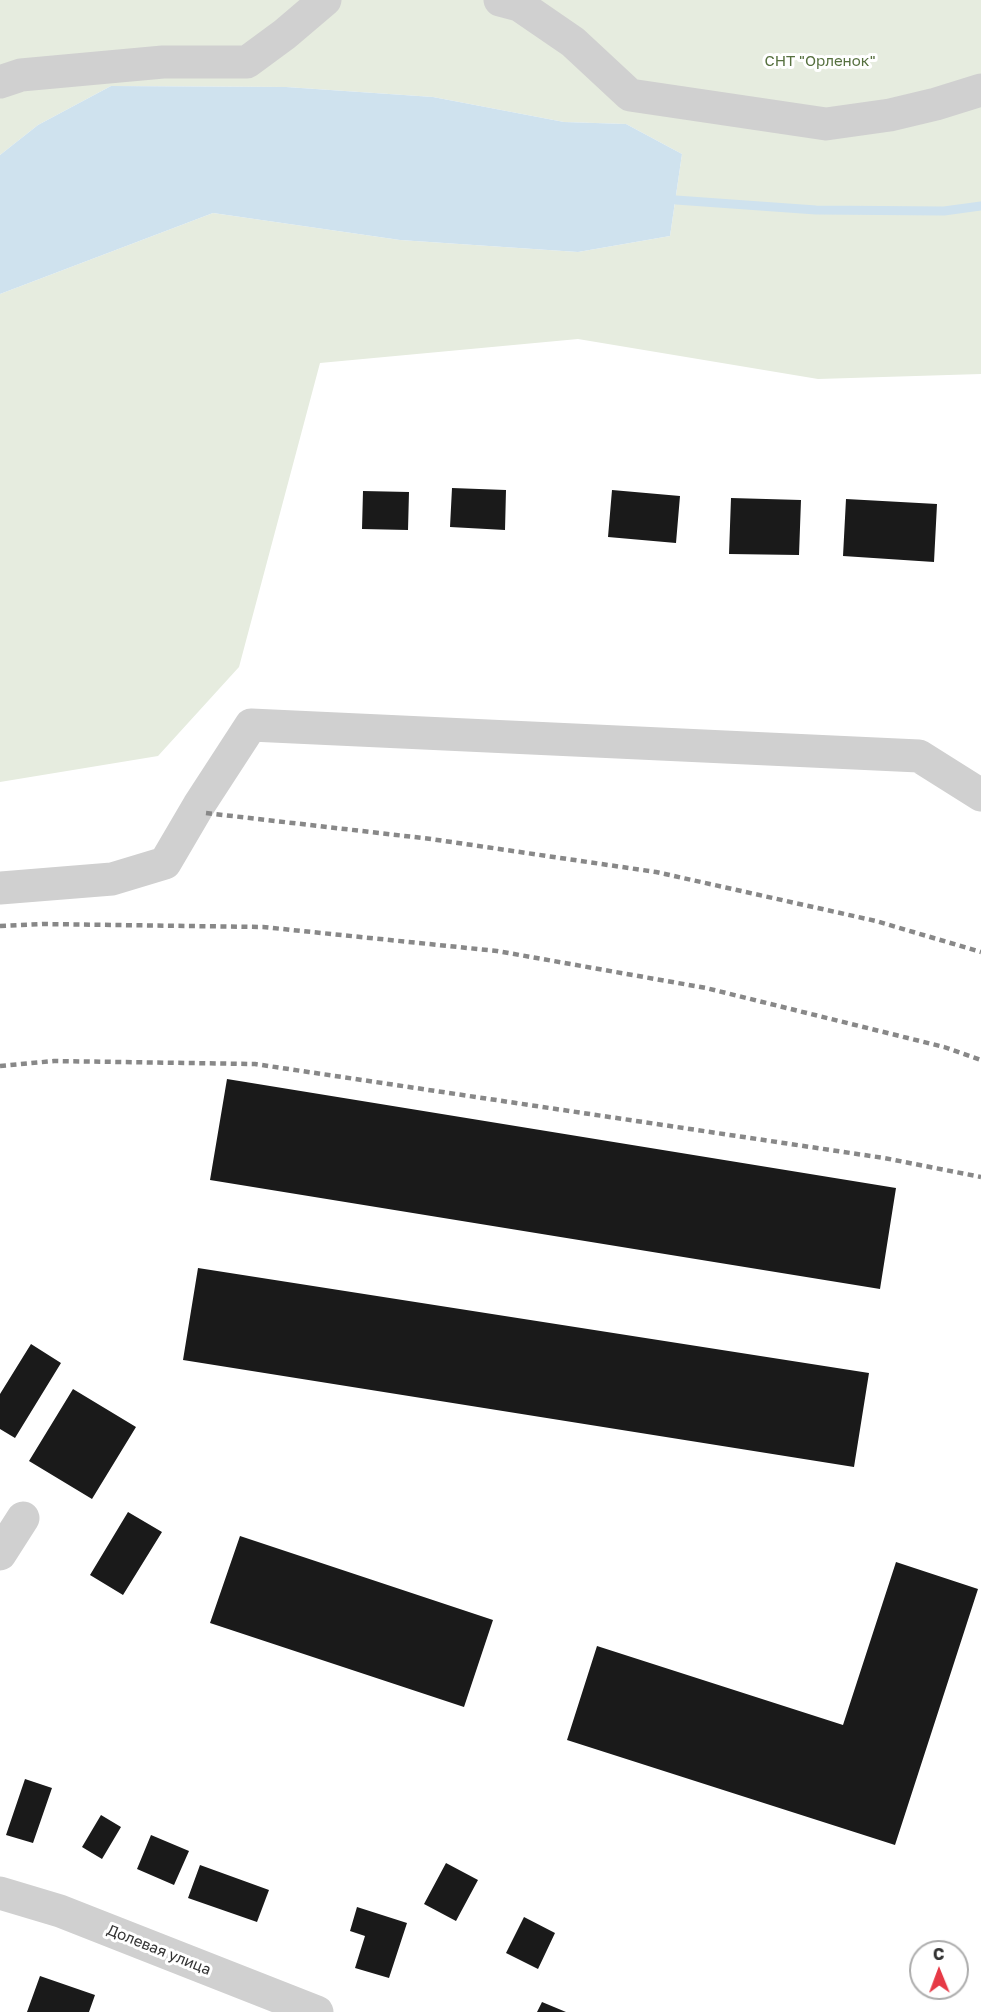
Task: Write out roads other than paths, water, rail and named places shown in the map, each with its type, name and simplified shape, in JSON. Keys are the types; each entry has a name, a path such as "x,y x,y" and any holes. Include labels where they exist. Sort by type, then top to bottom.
{"street":[{"path":"0,82 21,75 163,62 247,62 325,0"},
{"path":"500,0 519,5 573,42 630,95 826,124 890,115 981,90"},
{"path":"0,888 112,879 165,863 199,805 251,725 919,756 981,795"},
{"path":"0,1554 23,1518"},
{"name":"Долевая улица","path":"0,1893 60,1911 316,2012"}],"water":[{"path":"111,86 286,87 433,97 564,122 626,124 682,154 670,236 578,252 400,240 213,213 0,294 0,155 38,125"}],"waterway":[{"path":"676,200 816,210 944,211 981,206"}],"railway":[{"path":"206,813 431,839 656,872 876,921 981,952"},
{"path":"0,926 43,924 263,927 497,951 706,988 944,1047 981,1060"},
{"path":"0,1066 54,1061 255,1064 884,1158 981,1177"}],"park label":[{"name":"СНТ \"Орленок\"","path":"820,61"}]}
